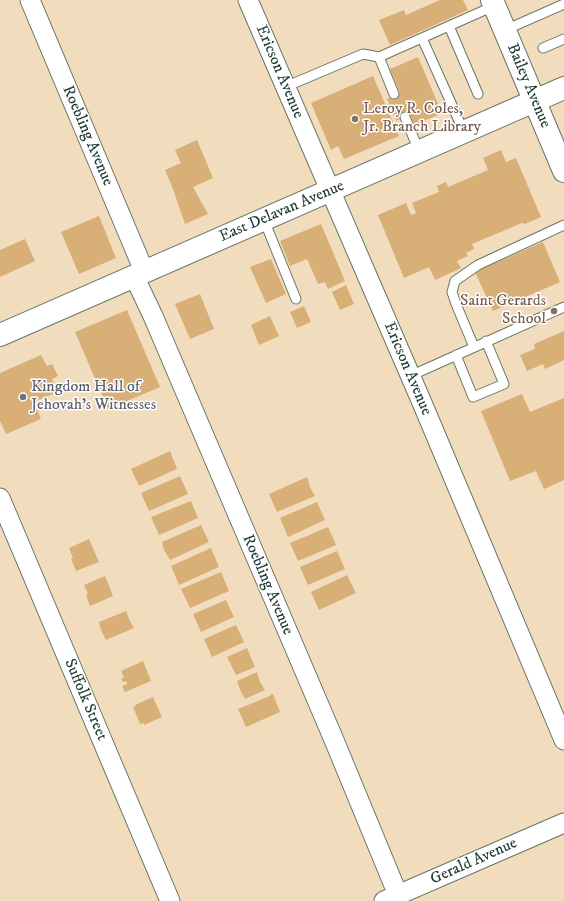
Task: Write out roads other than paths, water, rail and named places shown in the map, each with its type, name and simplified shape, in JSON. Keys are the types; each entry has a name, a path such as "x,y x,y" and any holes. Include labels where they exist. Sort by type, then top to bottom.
{"street":[{"name":"Roebling Avenue","path":"30,0 139,273 159,330 324,718 391,898"},
{"name":"Ericson Avenue","path":"248,0 410,376 564,740"},
{"name":"Bailey Avenue","path":"493,3 563,167"},
{"name":"East Delavan Avenue","path":"0,335 564,88"},
{"name":"Suffolk Street","path":"0,498 170,901"},
{"name":"Gerald Avenue","path":"391,898 564,823"}],"lane":[{"path":"285,87 363,54 379,57 449,26 493,3"},
{"path":"504,30 564,4"},
{"path":"449,26 478,94"},
{"path":"422,38 464,132"},
{"path":"543,48 564,39"},
{"path":"379,57 394,94"},
{"path":"405,117 419,152"},
{"path":"264,220 296,299"},
{"path":"474,347 452,292 455,281 478,265 564,226"},
{"path":"410,376 564,307"},
{"path":"456,355 473,397 504,384 486,341"}],"place":[{"name":"Leroy R. Coles, Jr. Branch Library","path":"355,119"},
{"name":"Saint Gerards School","path":"554,311"},
{"name":"Kingdom Hall of Jehovah’s Witnesses","path":"23,397"}]}
